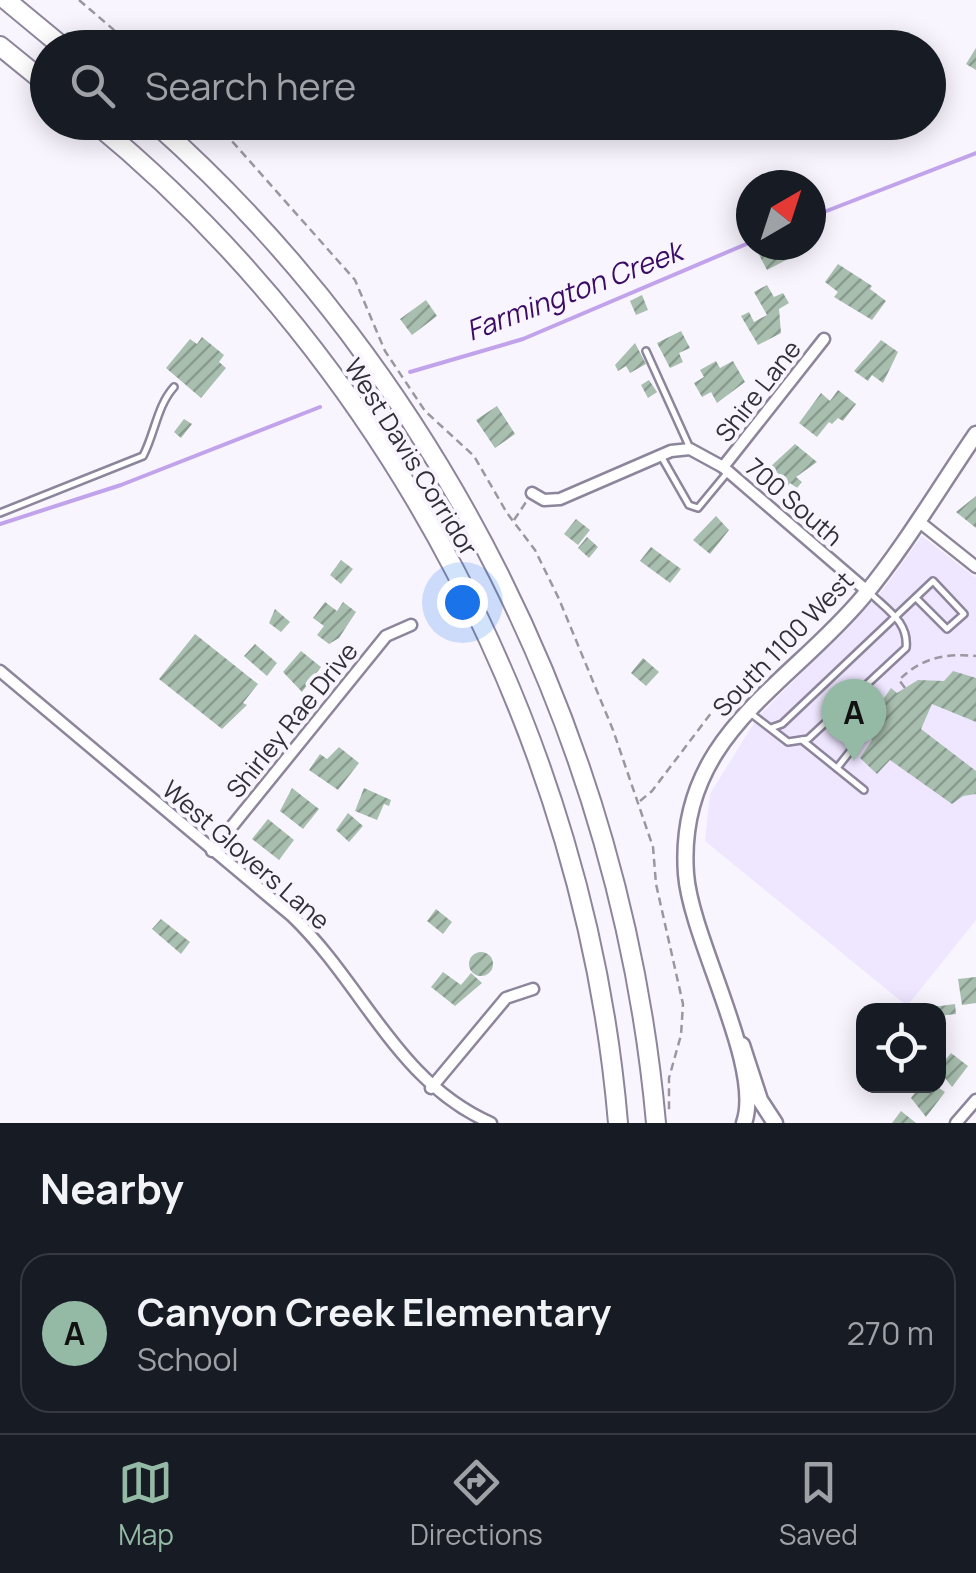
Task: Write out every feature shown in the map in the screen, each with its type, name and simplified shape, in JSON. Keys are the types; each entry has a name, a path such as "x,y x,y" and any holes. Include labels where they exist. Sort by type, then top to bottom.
{"highway":[{"path":"6,0 42,30"},
{"path":"0,46 30,70"},
{"name":"West Davis Corridor","path":"113,140 200,221 284,314 378,442 458,580 521,718 563,842 604,1021 618,1123"},
{"name":"West Davis Corridor","path":"173,140 243,208 339,320 435,458 497,570 571,742 606,849 638,990 656,1123"}],"street":[{"name":"Shire Lane","path":"725,470 824,339"},
{"name":"South 1100 West","path":"745,1123 746,1088 730,1023 696,924 686,844 705,772 744,714 836,628 867,591 976,434"},
{"name":"700 South","path":"690,449 725,470 867,591"},
{"path":"532,493 544,500 560,499 660,456 690,449"},
{"path":"917,520 976,567"},
{"name":"Shirley Rae Drive","path":"212,851 386,636 411,626"},
{"name":"West Glovers Lane","path":"0,672 321,946 398,1052 432,1088 491,1123"},
{"path":"432,1088 506,998 533,988"},
{"name":"South 1100 West","path":"730,1023 751,1064 760,1100 775,1123"},
{"path":"956,1123 976,1100"},
{"path":"745,1123 764,1119 775,1123"}],"lane":[{"path":"646,350 690,449"},
{"path":"0,514 143,456 155,434 163,400 174,387"},
{"path":"660,456 689,505 698,508 725,470"},
{"path":"771,728 782,724 933,581 964,614 947,629 916,598"},
{"path":"744,714 788,742 802,740 906,648 908,633 867,591"},
{"path":"838,768 864,735"},
{"path":"802,740 864,790"}],"path":[{"path":"79,0 114,30"},
{"path":"514,522 532,493"},
{"path":"899,680 915,664 932,658 976,656"},
{"path":"892,670 905,688"},
{"path":"866,696 876,708"},
{"path":"639,802 652,791 722,700 744,714"}],"shaded area":[{"path":"922,536 976,578 976,920 909,1003 903,1003 705,841 710,794 757,718 879,595"}],"building":[{"path":"976,48 976,70 966,64"},
{"path":"762,260 786,260 767,270"},
{"path":"838,264 872,286 870,289 886,301 872,320 834,297 838,292 825,282"},
{"path":"767,285 774,297 783,293 789,303 779,309 781,333 758,345 741,316 749,312 754,322 767,315 754,292"},
{"path":"642,295 648,310 636,315 630,301"},
{"path":"426,300 437,316 412,335 400,319"},
{"path":"681,331 690,348 679,353 683,362 670,368 657,343"},
{"path":"202,337 224,355 219,362 226,368 201,398 166,368 190,339 197,344"},
{"path":"881,340 898,352 883,383 872,375 868,381 854,371"},
{"path":"635,343 646,364 630,373 626,366 618,371 615,365"},
{"path":"716,361 720,368 733,361 745,382 717,403 711,392 702,397 694,383 704,377 700,370"},
{"path":"649,380 657,392 648,398 641,385"},
{"path":"838,390 856,404 843,421 838,418 832,424 829,422 817,437 799,423 821,393 830,401"},
{"path":"497,406 515,434 495,448 476,420"},
{"path":"184,419 192,424 181,438 174,432"},
{"path":"795,444 817,462 796,477 802,482 797,488 790,483 784,491 773,483 779,474 770,467"},
{"path":"976,496 976,528 956,512"},
{"path":"716,516 729,530 710,554 693,540"},
{"path":"576,519 590,530 578,545 564,534"},
{"path":"587,537 598,547 589,558 578,548"},
{"path":"651,547 681,569 670,583 640,561"},
{"path":"341,560 353,569 341,584 330,575"},
{"path":"325,602 337,611 343,602 356,612 339,638 329,644 317,635 324,626 313,618"},
{"path":"275,609 290,622 281,632 269,623"},
{"path":"195,634 258,684 243,703 247,705 222,729 159,679"},
{"path":"255,644 277,663 267,676 244,656"},
{"path":"301,651 321,667 302,692 283,672"},
{"path":"643,658 659,672 646,686 631,673"},
{"path":"953,671 976,678 976,722 932,704 921,729 976,771 976,794 963,796 952,804 890,760 877,774 860,758 872,740 862,730 891,688 897,693 918,680 944,681"},
{"path":"339,747 359,763 338,790 309,770 320,754 327,759"},
{"path":"292,788 319,809 303,829 280,811"},
{"path":"364,788 391,800 389,806 384,804 377,820 355,811"},
{"path":"348,813 363,826 349,842 336,830"},
{"path":"268,819 294,840 279,860 252,839"},
{"path":"436,909 452,922 443,934 427,921"},
{"path":"161,919 190,942 181,954 152,929"},
{"path":"481,952 493,964 481,976 469,964"},
{"path":"443,972 461,985 471,973 482,983 455,1006 431,987"},
{"path":"976,977 976,1003 962,1005 958,979"},
{"path":"955,1004 956,1014 946,1015 946,1005"},
{"path":"951,1053 968,1066 952,1087 946,1079 946,1059"},
{"path":"915,1093 944,1093 926,1117 911,1098"},
{"path":"901,1111 916,1123 892,1123"}],"waterway":[{"name":"Farmington Creek","path":"826,211 976,153"},
{"name":"Farmington Creek","path":"410,372 523,339 736,248"},
{"name":"Farmington Creek","path":"0,524 121,485 320,407"}],"place":[{"name":"Canyon Creek Elementary","path":"854,761"}]}
